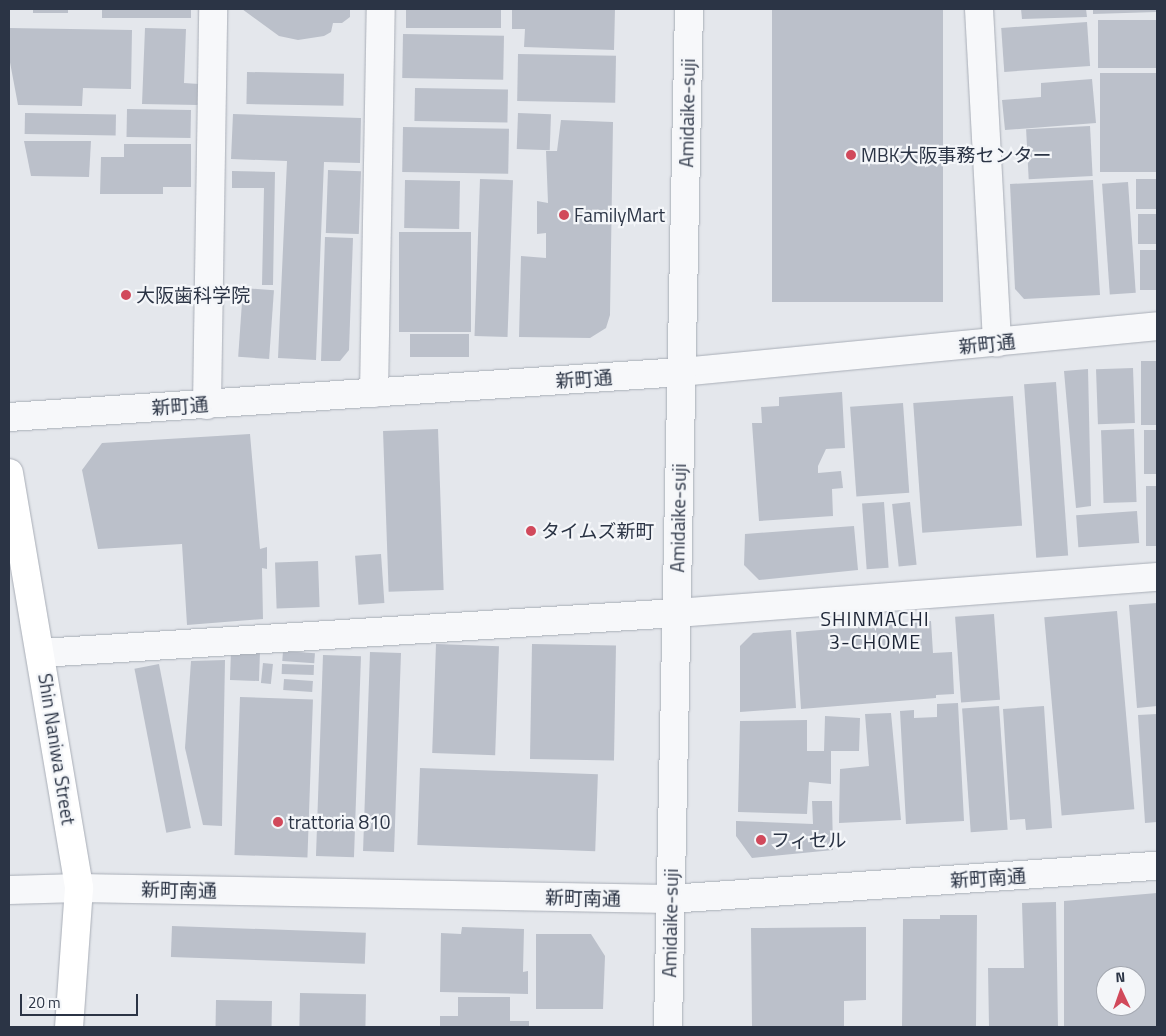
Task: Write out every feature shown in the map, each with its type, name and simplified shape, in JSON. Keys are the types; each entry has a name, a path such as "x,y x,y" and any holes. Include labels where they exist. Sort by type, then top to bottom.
{"main road":[{"name":"Shin Naniwa Street","path":"9,473 41,653 79,888 69,1027"}],"street":[{"path":"207,405 213,9"},
{"path":"374,393 380,9"},
{"name":"Amidaike-suji","path":"668,1027 669,899 677,613 689,9"},
{"path":"979,9 997,343"},
{"name":"新町通","path":"9,418 681,372 997,343 1157,326"},
{"path":"41,653 677,613 1157,578"},
{"name":"新町南通","path":"9,890 79,888 669,899 1157,866"}],"building":[{"path":"33,9 68,9 68,13 33,13"},
{"path":"102,9 191,9 191,18 102,18"},
{"path":"242,9 350,9 350,17 342,23 333,23 331,32 324,36 298,40 279,36"},
{"path":"406,9 501,9 501,28 406,28"},
{"path":"512,9 615,9 614,50 524,47 525,29 512,29"},
{"name":"MBK大阪事務センター","path":"772,9 943,9 943,302 772,302"},
{"path":"1021,9 1086,9 1087,17 1022,19"},
{"path":"1093,9 1157,9 1157,12 1093,14"},
{"path":"1098,20 1157,20 1157,68 1098,68"},
{"path":"1087,22 1090,66 1004,72 1001,28"},
{"path":"9,28 132,30 131,89 83,88 82,106 18,105 9,57"},
{"path":"145,28 186,29 184,83 199,84 198,105 142,104"},
{"path":"403,34 504,36 503,80 402,78"},
{"path":"518,54 616,56 615,103 517,101"},
{"path":"247,72 344,74 343,106 246,104"},
{"path":"1100,73 1157,73 1157,172 1100,172"},
{"path":"1092,79 1096,123 1005,130 1002,100 1041,97 1041,83"},
{"path":"415,88 508,90 507,123 414,121"},
{"path":"127,109 191,110 191,138 127,137"},
{"path":"25,113 116,115 116,136 25,134"},
{"path":"518,113 551,114 550,150 517,149"},
{"path":"233,114 361,118 360,163 324,162 316,360 278,358 287,161 231,159"},
{"path":"561,120 613,122 610,315 606,328 590,338 519,337 521,256 546,258 546,233 537,234 537,201 548,203 546,151 557,151"},
{"path":"1090,126 1093,176 1029,179 1026,129"},
{"path":"403,127 509,129 508,174 402,172"},
{"path":"24,141 91,141 89,177 31,176"},
{"path":"124,144 191,144 191,187 163,187 163,194 100,194 101,157 124,157"},
{"path":"328,170 361,171 359,234 326,233"},
{"path":"232,171 275,172 273,285 262,285 264,188 232,188"},
{"path":"480,179 513,180 508,337 475,336"},
{"path":"1136,179 1157,179 1157,209 1136,209"},
{"path":"405,180 460,181 459,229 404,228"},
{"path":"1093,180 1100,295 1024,299 1015,289 1010,184"},
{"path":"1128,182 1136,293 1110,295 1102,184"},
{"path":"1138,214 1157,214 1157,244 1138,244"},
{"path":"399,232 471,232 471,332 399,332"},
{"path":"325,237 353,238 349,350 340,361 321,361"},
{"path":"1140,250 1157,250 1157,290 1140,290"},
{"path":"243,288 274,290 269,359 238,357"},
{"path":"410,334 469,334 469,357 410,357"},
{"path":"1141,361 1157,361 1157,425 1141,425"},
{"path":"1133,368 1135,423 1098,424 1096,369"},
{"path":"1088,369 1091,506 1076,508 1064,371"},
{"path":"1056,382 1068,556 1036,558 1024,384"},
{"path":"842,392 845,448 826,449 818,466 818,473 841,471 843,488 832,489 833,516 759,521 752,423 762,423 761,407 779,406 779,397"},
{"path":"1013,396 1022,526 922,533 913,403"},
{"path":"903,403 909,493 856,496 850,407"},
{"path":"438,429 444,590 389,592 383,431"},
{"path":"1134,429 1137,502 1104,503 1101,430"},
{"path":"1144,430 1157,430 1157,474 1144,474"},
{"path":"250,434 260,549 267,547 267,569 262,568 263,619 187,625 182,544 98,549 82,470 102,443"},
{"path":"1146,486 1157,486 1157,546 1146,546"},
{"path":"884,502 889,568 867,569 862,504"},
{"path":"910,502 917,565 899,567 892,504"},
{"path":"1137,511 1139,543 1078,547 1076,515"},
{"path":"854,526 858,570 759,580 744,565 745,534"},
{"path":"381,554 384,603 358,605 355,556"},
{"path":"318,561 320,607 277,608 275,563"},
{"path":"1157,603 1157,706 1137,708 1129,605"},
{"path":"1117,611 1134,809 1062,816 1044,617"},
{"path":"994,614 1000,700 961,703 955,617"},
{"path":"931,621 933,653 952,652 954,694 936,695 936,698 801,709 796,632"},
{"path":"791,630 796,708 740,712 740,646 753,633"},
{"path":"436,644 499,646 495,755 432,753"},
{"path":"532,644 616,645 614,760 530,759"},
{"path":"231,651 260,652 259,681 230,680"},
{"path":"283,651 315,653 314,663 282,661"},
{"path":"370,652 401,653 394,852 363,851"},
{"path":"323,655 361,656 354,857 316,856"},
{"path":"225,660 222,826 203,825 185,748 191,661"},
{"path":"263,663 273,664 271,684 261,683"},
{"path":"159,664 191,828 166,833 134,669"},
{"path":"282,664 314,665 314,675 282,674"},
{"path":"284,679 313,681 312,692 283,690"},
{"path":"240,697 313,700 307,857 234,855"},
{"path":"958,703 964,821 906,824 900,711 914,710 914,718 937,717 937,704"},
{"path":"999,706 1008,830 971,832 962,709"},
{"path":"1044,706 1052,828 1026,830 1025,819 1010,820 1003,709"},
{"path":"891,713 901,820 839,823 840,769 869,766 865,714"},
{"path":"1157,714 1157,822 1145,823 1138,715"},
{"path":"825,716 860,718 859,751 831,751 831,784 809,782 807,814 738,812 740,721 807,720 807,751 824,751"},
{"path":"420,768 598,774 595,851 417,845"},
{"path":"812,801 832,801 833,850 752,858 736,836 736,821 813,824"},
{"path":"1157,893 1157,1027 1064,1027 1064,901"},
{"path":"1056,902 1058,1027 989,1027 988,968 1024,968 1022,903"},
{"path":"940,915 977,915 976,1027 902,1027 903,919 940,919"},
{"path":"172,926 366,933 365,964 171,957"},
{"path":"462,927 524,929 523,972 528,971 528,994 440,992 441,933 461,934"},
{"path":"866,927 866,1000 844,1001 844,1026 752,1026 751,928"},
{"path":"536,934 591,934 605,956 603,1009 536,1009"},
{"path":"300,993 366,994 365,1027 299,1027"},
{"path":"458,997 510,997 510,1021 529,1021 529,1027 440,1027 440,1016 458,1016"},
{"path":"216,1000 272,1001 272,1027 216,1027"}],"place":[{"name":"MBK大阪事務センター","path":"851,155"},
{"name":"FamilyMart","path":"564,215"},
{"name":"大阪歯科学院","path":"126,295"},
{"name":"タイムズ新町","path":"531,531"},
{"name":"trattoria 810","path":"278,822"},
{"name":"フィセル","path":"761,840"}],"district":[{"name":"SHINMACHI 3-CHOME","path":"875,630"}]}
